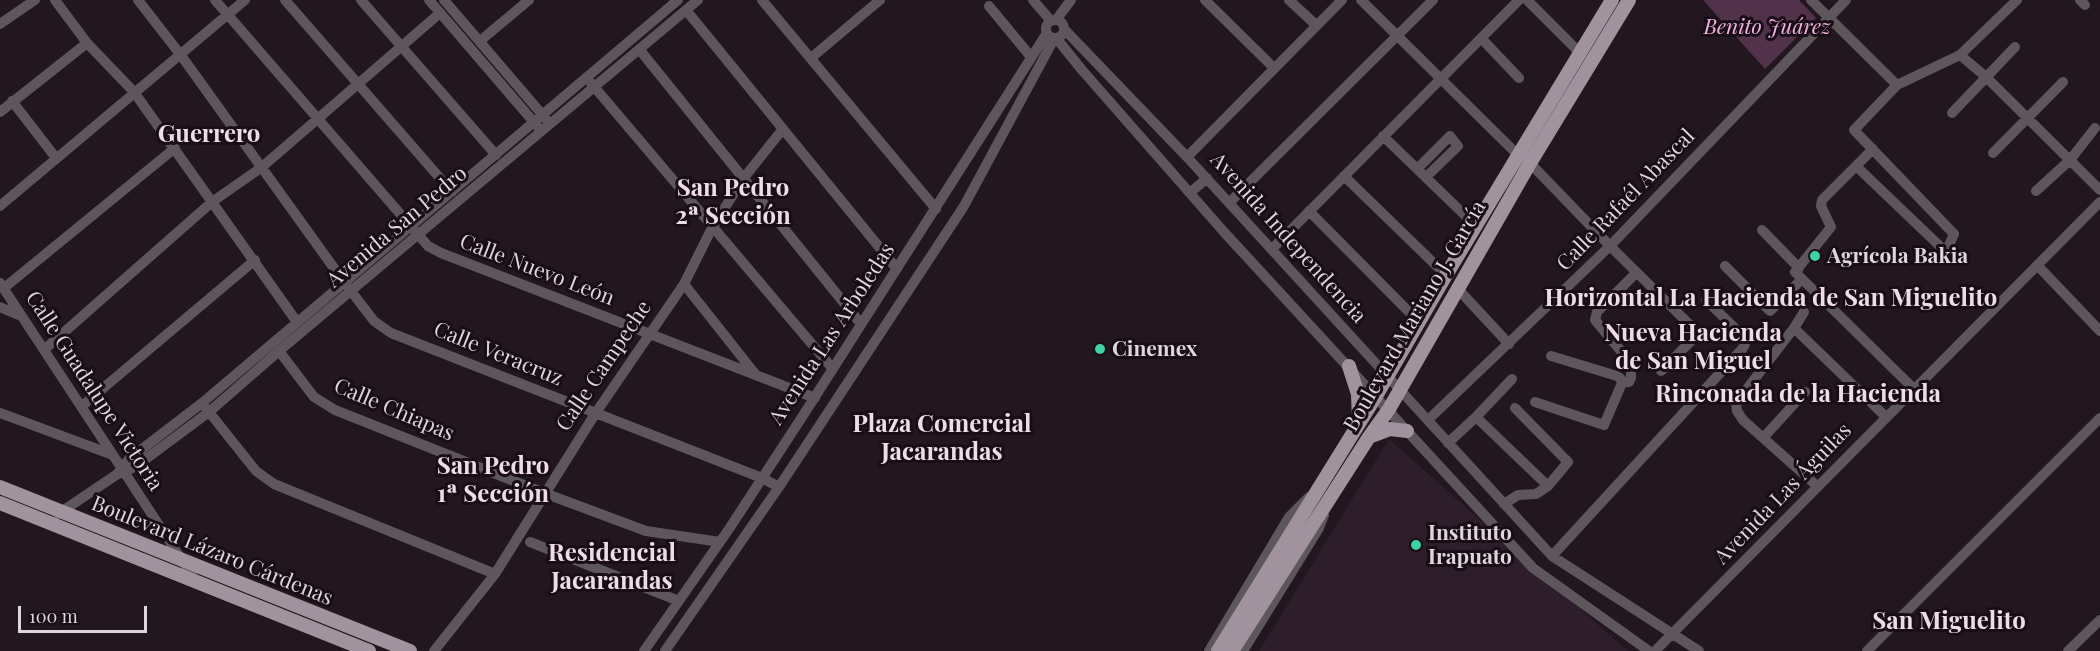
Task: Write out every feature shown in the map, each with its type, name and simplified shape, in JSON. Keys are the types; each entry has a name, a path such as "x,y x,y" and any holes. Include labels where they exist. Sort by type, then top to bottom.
{"main road":[{"name":"Boulevard Mariano J. García","path":"1220,650 1331,496 1389,410 1457,288 1580,53 1612,0"},
{"name":"Boulevard Mariano J. García","path":"1220,650 1376,396 1418,321 1476,226 1524,159 1629,0"},
{"path":"1349,366 1358,394 1359,424"},
{"path":"1369,437 1390,429 1407,431"},
{"name":"Boulevard Lázaro Cárdenas","path":"0,487 396,648 410,651"},
{"name":"Boulevard Lázaro Cárdenas","path":"0,503 369,651"}],"street":[{"path":"0,24 35,0"},
{"path":"56,0 87,43 134,92 297,322"},
{"name":"Calle Veracruz","path":"138,0 180,54 374,321 391,333 762,477 779,487"},
{"name":"Calle Nuevo León","path":"215,0 428,246 815,398"},
{"path":"0,206 245,0"},
{"path":"285,0 452,192"},
{"path":"361,0 496,155"},
{"path":"429,0 543,123"},
{"path":"444,0 480,41 543,123"},
{"path":"480,41 529,0"},
{"name":"Avenida San Pedro","path":"120,471 135,467 209,412 279,351 348,286 543,123 587,78 678,0"},
{"name":"Avenida San Pedro","path":"414,231 452,192 496,155 595,87 698,0"},
{"path":"762,0 936,209"},
{"path":"811,58 880,0"},
{"path":"1033,0 1054,21 1063,25 1061,37 1052,37 1046,26 1054,21 1071,0"},
{"path":"1205,0 1274,68"},
{"path":"1289,0 1316,26"},
{"path":"1187,157 1342,0"},
{"path":"1361,0 1693,328 1694,335 1691,341 1661,371"},
{"path":"1229,203 1433,0"},
{"path":"1272,249 1519,0"},
{"path":"1527,0 1580,53"},
{"path":"1811,0 1897,85"},
{"name":"Calle Rafaél Abascal","path":"1428,420 1610,246 1846,0"},
{"path":"1856,166 1946,252 1954,234 1854,130 1897,85 1960,55 2017,0"},
{"path":"989,6 1030,57"},
{"path":"686,10 897,269"},
{"path":"45,349 212,202 262,167 440,13"},
{"name":"Avenida Independencia","path":"1064,29 1207,178 1552,556 1699,651"},
{"name":"Avenida Las Arboledas","path":"644,651 729,529 815,398 1030,57 1052,37"},
{"name":"Avenida Las Arboledas","path":"665,651 779,487 963,206 1052,37"},
{"name":"Avenida Independencia","path":"1052,37 1190,193 1533,568 1649,651"},
{"path":"1481,38 1519,78"},
{"path":"0,111 87,43"},
{"path":"1952,113 2015,47"},
{"path":"639,50 861,324"},
{"path":"1960,55 1986,76 2100,190"},
{"path":"587,78 833,369"},
{"path":"1994,153 2063,82"},
{"path":"1109,101 1122,89"},
{"path":"12,101 56,158"},
{"path":"2036,191 2070,160 2095,128"},
{"name":"Calle Campeche","path":"434,651 495,574 595,414 684,284 712,228 743,179 782,130"},
{"path":"1383,136 1476,226"},
{"path":"1417,169 1450,136 1458,146 1426,177"},
{"path":"2,286 175,148"},
{"path":"1725,266 1770,311 1801,274 1831,227 1821,206 1822,200 1873,148"},
{"path":"1344,176 1446,275"},
{"path":"1190,193 1207,178"},
{"name":"Avenida Las Águilas","path":"1655,651 2100,202"},
{"path":"1309,211 1418,321"},
{"path":"1762,230 1801,274 1914,390"},
{"path":"920,233 938,245"},
{"path":"82,406 255,260"},
{"path":"2038,266 2100,331"},
{"path":"1551,356 1629,382 1631,363 1594,320 1597,312 1605,303 1636,273"},
{"path":"684,284 756,375"},
{"name":"Calle Guadalupe Victoria","path":"2,286 82,406 113,455 120,471 195,580"},
{"name":"Avenida San Pedro","path":"47,522 120,471 297,322 348,286"},
{"path":"1457,288 1509,344"},
{"path":"1552,556 1743,348 1744,338 1706,300"},
{"path":"0,307 21,316"},
{"path":"1804,312 1736,404 1737,411 1743,420 1817,486"},
{"path":"1794,328 1886,417"},
{"name":"Calle Chiapas","path":"279,351 314,397 335,410 646,531 720,542"},
{"path":"1448,443 1512,379"},
{"path":"1535,402 1604,425 1619,379"},
{"path":"1764,437 1805,392"},
{"path":"202,403 256,471 274,484 495,574"},
{"path":"1504,504 1518,495 1536,494 1548,486 1568,462 1515,408"},
{"path":"0,413 113,455"},
{"path":"1476,417 1548,486"},
{"path":"1868,651 2100,417"},
{"path":"1243,651 1319,528 1331,496"},
{"path":"729,529 743,538"},
{"path":"530,542 679,601"},
{"path":"2072,650 2100,620"}],"shaded area":[{"name":"Instituto Irapuato","path":"1389,439 1628,651 1259,651"}],"green space":[{"name":"Benito Juárez","path":"1703,0 1799,0 1816,18 1765,69"}],"place":[{"name":"Agrícola Bakia","path":"1815,256"},
{"name":"Cinemex","path":"1100,349"},
{"name":"Instituto Irapuato","path":"1416,545"}],"district":[{"name":"Guerrero","path":"209,135"},
{"name":"San Pedro 2ª Sección","path":"733,203"},
{"name":"Horizontal La Hacienda de San Miguelito","path":"1771,299"},
{"name":"Nueva Hacienda de San Miguel","path":"1693,348"},
{"name":"Rinconada de la Hacienda","path":"1798,395"},
{"name":"Plaza Comercial Jacarandas","path":"942,439"},
{"name":"San Pedro 1ª Sección","path":"493,481"},
{"name":"Residencial Jacarandas","path":"612,568"},
{"name":"San Miguelito","path":"1949,622"}]}
